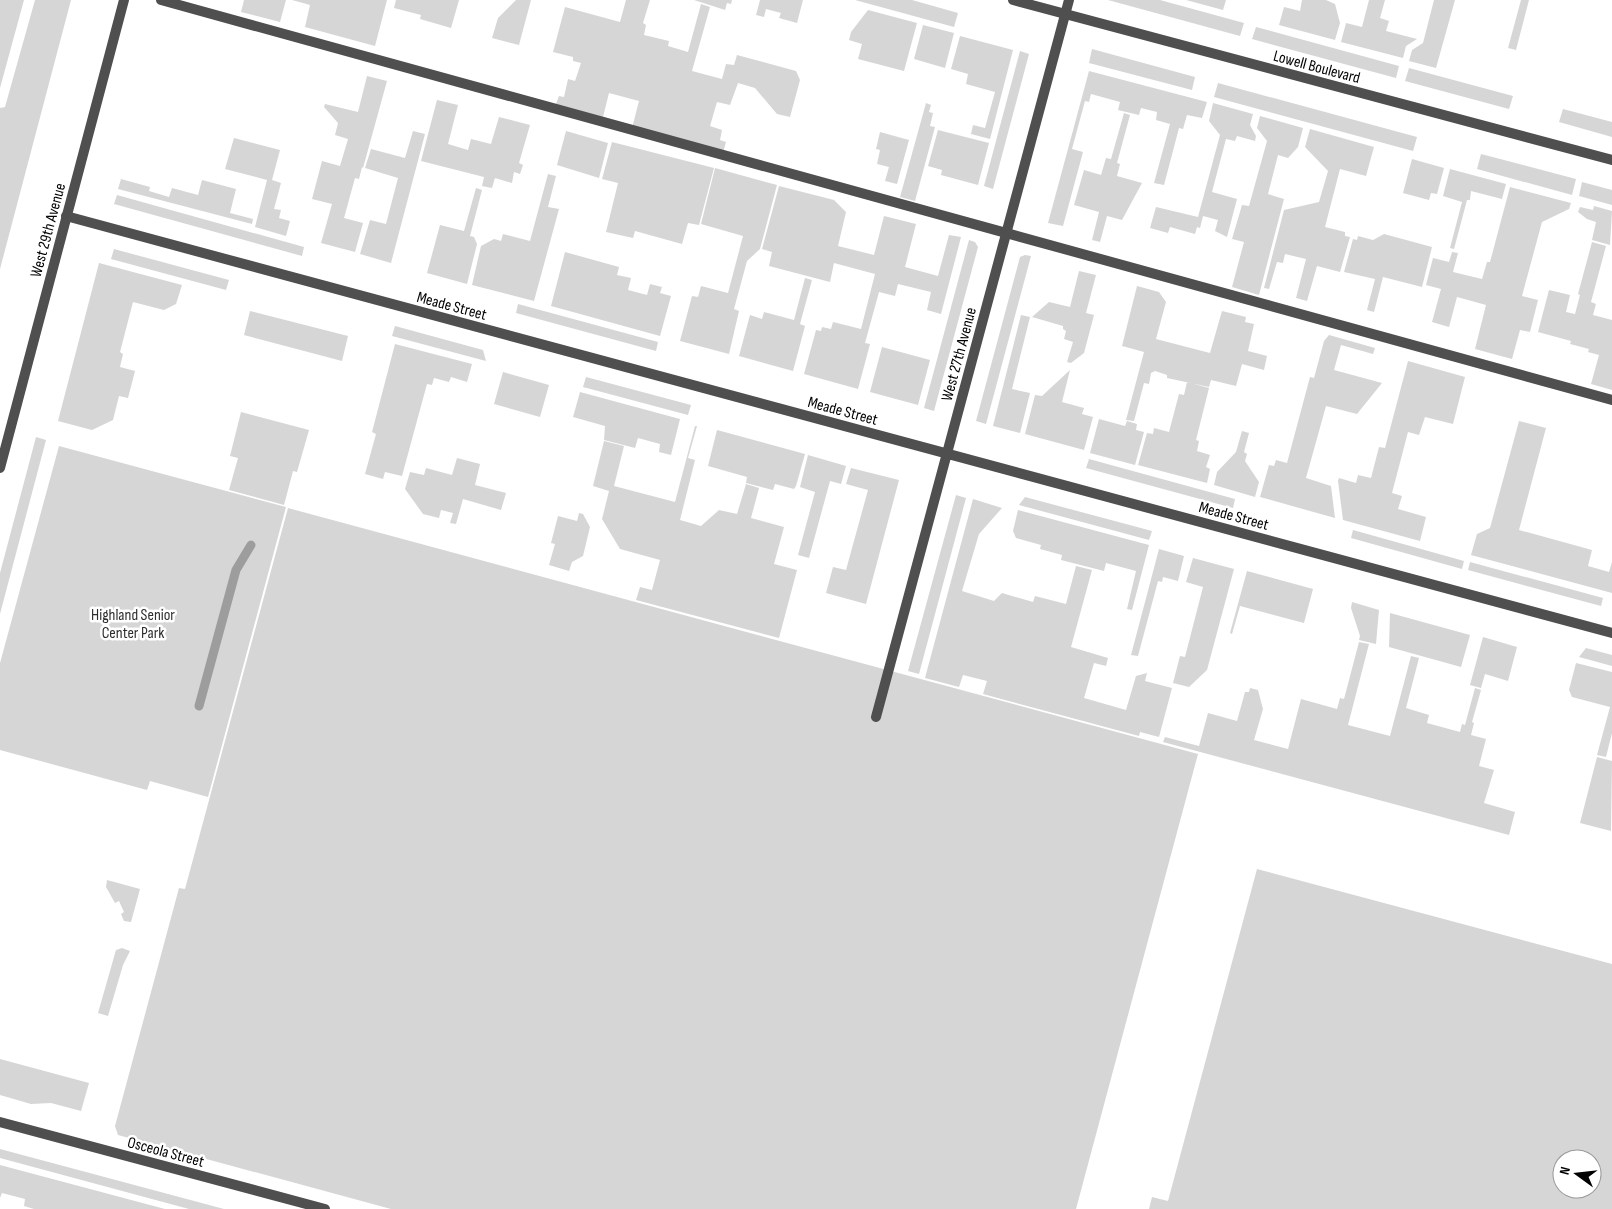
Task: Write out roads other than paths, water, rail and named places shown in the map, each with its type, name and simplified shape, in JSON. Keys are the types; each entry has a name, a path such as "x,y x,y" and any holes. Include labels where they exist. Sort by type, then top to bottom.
{"street":[{"name":"West 29th Avenue","path":"0,468 124,0"},
{"path":"160,0 193,4 1006,233 1612,400"},
{"name":"Lowell Boulevard","path":"1014,0 1612,160"},
{"name":"West 27th Avenue","path":"876,717 1069,0"},
{"name":"Meade Street","path":"66,216 1612,633"},
{"name":"Osceola Street","path":"0,1122 325,1209"}],"waterway":[{"path":"199,706 236,570 251,545"}],"park label":[{"name":"Highland Senior Center Park","path":"133,623"}]}
